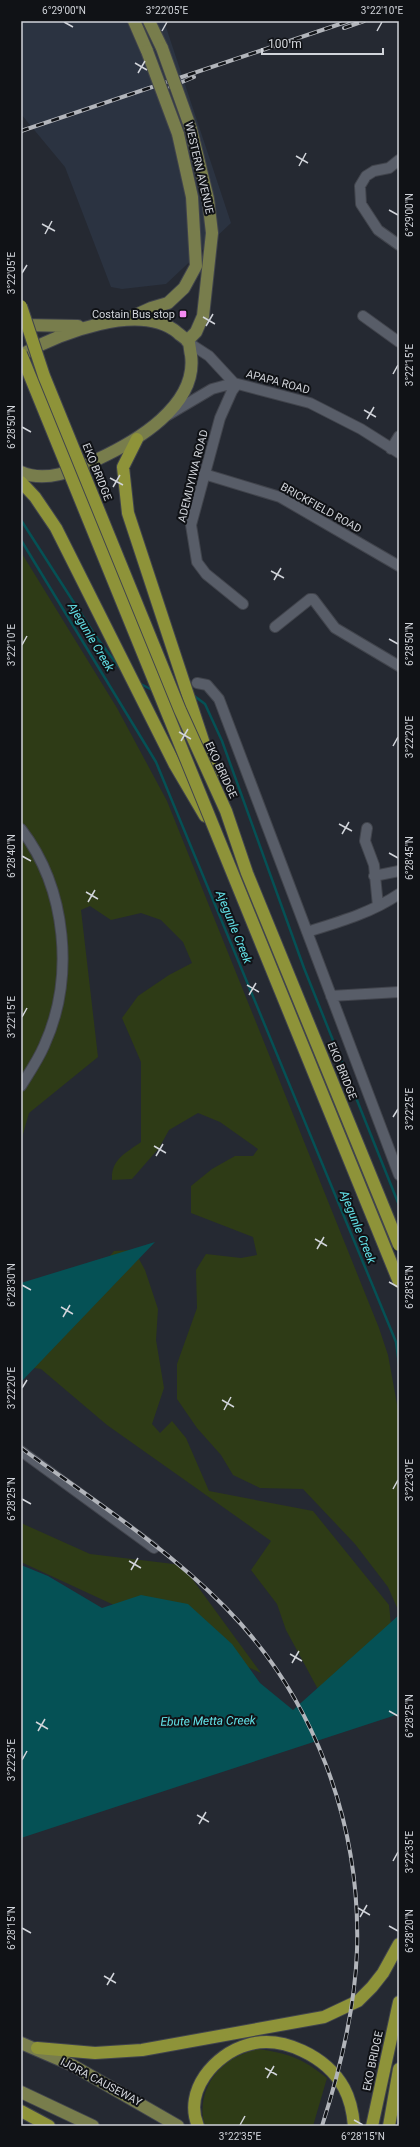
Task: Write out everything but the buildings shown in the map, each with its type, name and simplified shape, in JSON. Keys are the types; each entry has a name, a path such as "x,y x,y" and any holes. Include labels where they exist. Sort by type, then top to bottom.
{"highway":[{"name":"EKO BRIDGE","path":"21,306 44,376 180,710 226,811 250,880 399,1245"},
{"path":"21,354 399,1282"},
{"path":"137,439 123,467 128,513 226,811"},
{"path":"21,482 34,497 56,528 81,574 175,765 220,842"},
{"path":"37,2048 95,2053 142,2050 304,2022 342,2010 358,2000 372,1987 387,1968 399,1944"},
{"name":"EKO BRIDGE","path":"372,2126 399,2002"},
{"path":"198,2126 194,2116 196,2095 201,2081 208,2071 234,2050 249,2044 280,2043 297,2048 325,2066 336,2077 344,2089 354,2126"},
{"path":"389,2126 399,2069"},
{"path":"21,2111 49,2126"},
{"path":"395,2126 399,2118"}],"main road":[{"name":"WESTERN AVENUE","path":"122,321 151,308 168,303 184,288 196,266 192,197 178,134 147,51 134,21"},
{"name":"WESTERN AVENUE","path":"149,21 162,48 191,129 208,199 212,234 202,316 196,332 188,342"},
{"path":"21,354 41,343 73,330 122,321 140,320 156,322 172,328 188,342 192,365 185,389 166,417 137,439 82,467 61,473 41,477 21,472"},
{"path":"21,326 93,326"},
{"name":"IJORA CAUSEWAY","path":"21,2043 37,2048 113,2087 178,2126"},
{"path":"21,2092 93,2126"}],"street":[{"path":"399,160 388,168 374,171 366,176 360,186 360,198 361,204 378,230 399,245"},
{"path":"363,316 399,342"},
{"name":"APAPA ROAD","path":"188,342 209,356 235,383"},
{"name":"APAPA ROAD","path":"166,417 212,389 235,383 275,392 310,403 361,429 395,451"},
{"name":"ADEMUYIWA ROAD","path":"235,383 220,418 191,525 197,562 206,574 243,604"},
{"path":"395,451 399,436"},
{"name":"BRICKFIELD ROAD","path":"204,474 280,497 399,566"},
{"path":"275,627 310,599 313,599 335,628 399,666"},
{"path":"197,683 207,685 219,699 399,1174"},
{"path":"367,828 365,841 374,865 378,906"},
{"path":"21,830 29,839 48,876 59,916 63,943 59,999 52,1026 44,1047 21,1086"},
{"path":"374,876 399,871"},
{"path":"307,932 358,916 399,894"},
{"path":"331,996 399,992"},
{"path":"21,1452 154,1548"}],"shaded area":[{"path":"21,21 164,21 231,223 166,284 122,289 111,287 65,167 21,114"}],"green space":[{"path":"21,552 117,708 167,801 379,1328 388,1355 399,1415 399,1612 388,1587 355,1544 303,1489 260,1488 233,1475 221,1455 197,1428 177,1399 177,1364 197,1308 196,1270 206,1254 241,1258 257,1255 253,1237 191,1213 191,1186 212,1169 235,1156 253,1156 258,1149 220,1122 198,1113 169,1130 159,1148 132,1179 112,1180 114,1167 120,1157 141,1142 141,1062 122,1018 138,996 169,975 192,963 183,942 161,920 141,913 111,920 90,906 81,910 98,1057 29,1113 21,1141"},
{"path":"134,1250 145,1270 158,1309 156,1340 164,1388 152,1424 160,1433 172,1421 186,1438 209,1491 313,1511 389,1605 391,1625 320,1693 286,1630 277,1604 251,1570 271,1541 107,1425 41,1369 21,1366 114,1251"},
{"path":"21,1523 90,1554 182,1565 261,1673 21,1562"},
{"path":"257,2049 278,2052 302,2061 327,2078 313,2126 205,2126 202,2110 203,2102 212,2078 230,2060"}],"water":[{"path":"155,1242 21,1382 21,1283"},
{"name":"Ebute Metta Creek","path":"21,1565 48,1576 102,1608 141,1595 188,1604 232,1644 260,1683 293,1710 399,1615 399,1714 21,1838"}],"waterway":[{"path":"21,520 94,634 122,671"},
{"name":"Ajegunle Creek","path":"21,540 156,762 396,1342 399,1364"},
{"path":"139,683 154,691"},
{"path":"193,695 205,704 222,741 304,968 399,1205"}],"railway":[{"path":"21,131 349,21"},
{"path":"344,28 364,21"},
{"path":"170,87 194,77"},
{"path":"21,1448 126,1523 178,1563 225,1607 256,1642 284,1681 307,1722 326,1765 340,1809 351,1855 356,1902 356,1972 350,2017 335,2083 322,2126"}],"place":[{"name":"Costain Bus stop","path":"183,314"}]}
